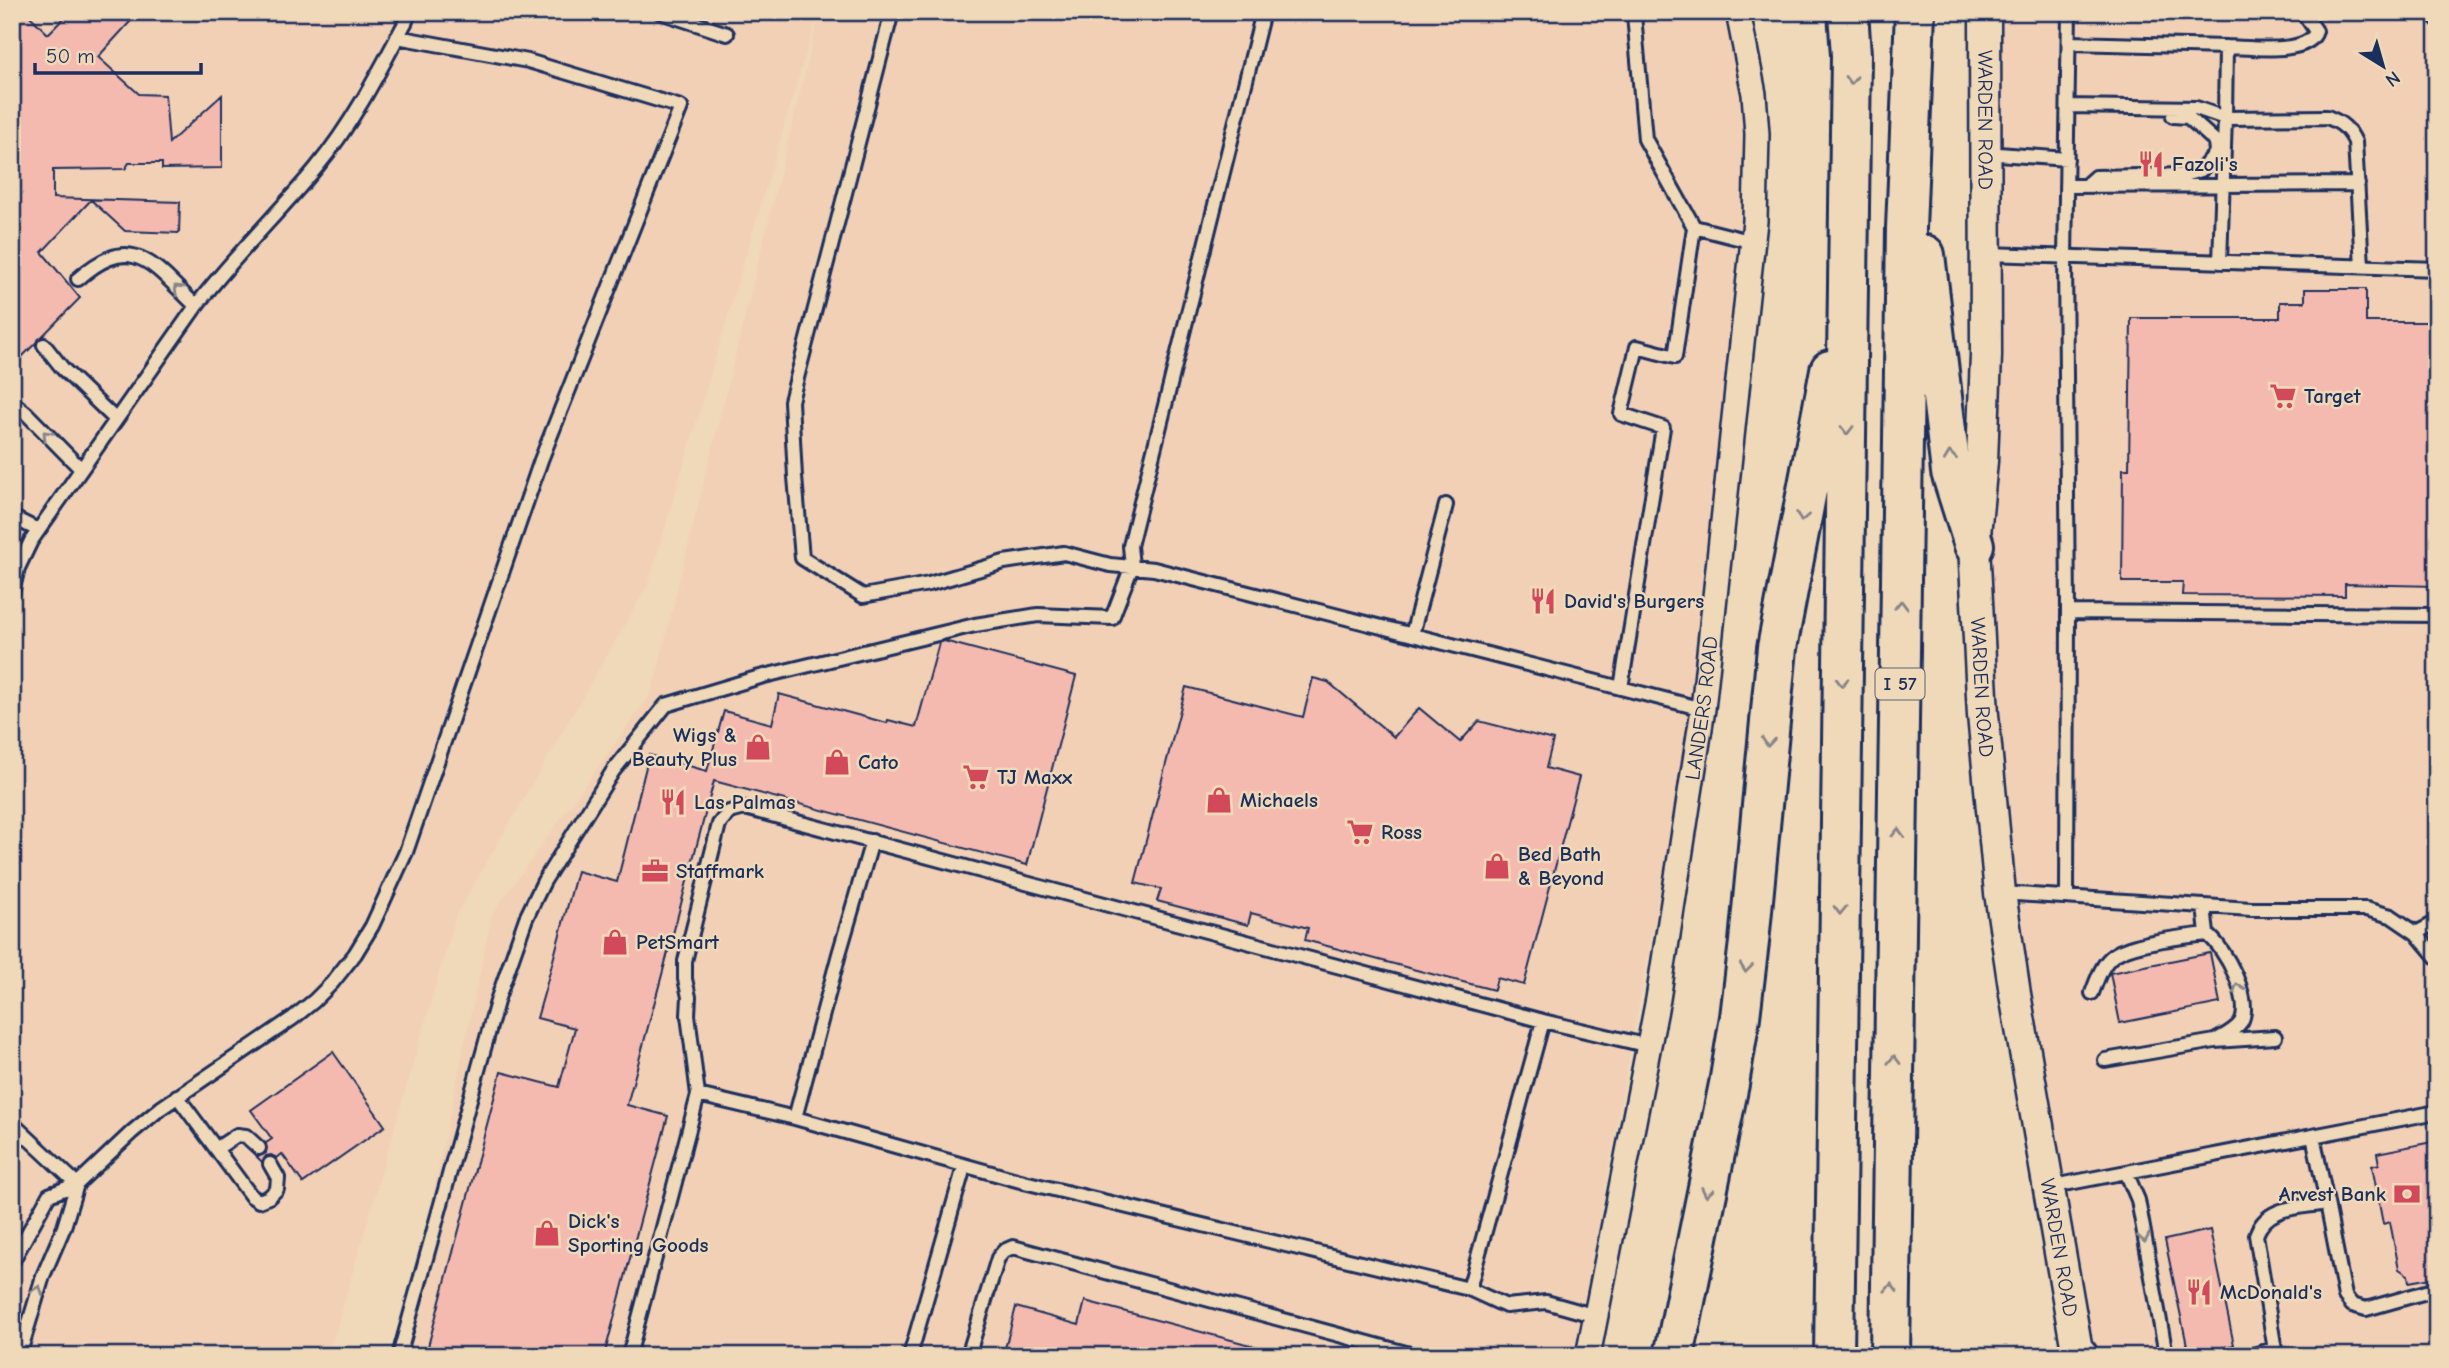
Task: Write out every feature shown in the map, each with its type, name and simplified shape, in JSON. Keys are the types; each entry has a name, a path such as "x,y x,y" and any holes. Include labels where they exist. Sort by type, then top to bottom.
{"highway":[{"path":"1834,1356 1847,446 1851,55 1848,12"},
{"name":"I 57","path":"1890,1356 1906,228 1915,12"},
{"path":"1910,132 1951,472 1975,545"},
{"path":"1674,1356 1740,1017 1777,648 1847,282"}],"street":[{"name":"LANDERS ROAD","path":"1588,1356 1649,1046 1703,709 1758,175 1754,94 1738,12"},
{"name":"WARDEN ROAD","path":"1985,12 1984,408 1975,545 1983,715 2000,893 2078,1355"}],"lane":[{"path":"12,593 15,567 38,530 214,282 317,167 369,93 408,12"},
{"path":"892,12 791,401 802,558 863,596 929,584 1004,562 1064,553 1110,565 1154,569 1703,709"},
{"path":"399,1356 498,998 526,918 544,881 613,771 666,705 760,677 975,625 1038,615 1112,618 1132,566 1130,546 1263,12"},
{"path":"1620,688 1663,428 1621,414 1637,347 1675,357 1694,227 1645,139 1634,15 1631,12"},
{"path":"2067,896 2065,257 2069,12"},
{"path":"2068,43 2295,47 2307,44 2314,38 2316,31 2303,12"},
{"path":"2432,12 2437,19"},
{"path":"664,13 727,34"},
{"path":"12,1262 49,1195 77,1184 132,1132 177,1096 314,1001 355,954 372,926 406,852 541,460 681,107 528,61 397,37"},
{"path":"2220,262 2226,47"},
{"path":"2068,106 2196,108 2225,118 2327,117 2337,120 2350,130 2355,142 2362,266"},
{"path":"2085,186 2095,177 2184,176 2201,170 2216,153 2215,141 2188,117 2124,115 2109,107"},
{"path":"1985,153 2067,159"},
{"path":"2066,186 2358,184"},
{"path":"1694,227 1753,242"},
{"path":"1986,254 2437,269"},
{"path":"78,279 100,261 111,256 136,255 160,272 196,306"},
{"path":"44,345 63,369 115,419"},
{"path":"12,402 81,469"},
{"path":"1412,635 1446,505"},
{"path":"12,517 38,530"},
{"path":"2068,612 2437,615"},
{"path":"629,1356 698,1095 688,1015 685,961 719,824 729,812 745,808 1543,1021 1649,1046"},
{"path":"795,1118 872,841"},
{"path":"2000,893 2251,909 2366,909 2390,916 2416,933 2437,958"},
{"path":"2203,906 2207,934 2218,942 2228,959 2244,1009 2241,1021 2215,1041"},
{"path":"2416,933 2437,922"},
{"path":"2092,993 2103,966 2113,955 2129,948 2207,934"},
{"path":"1469,1289 1543,1021"},
{"path":"2105,1060 2215,1041 2275,1037"},
{"path":"698,1095 795,1118 964,1167 1469,1289 1506,1306 1546,1302 1596,1316"},
{"path":"177,1096 251,1196 259,1201 277,1189 278,1178 270,1164"},
{"path":"2049,1187 2437,1112"},
{"path":"12,1123 77,1184"},
{"path":"216,1149 237,1135 246,1136 258,1148"},
{"path":"2313,1136 2344,1296 2352,1305 2366,1309 2437,1289"},
{"path":"911,1356 964,1167"},
{"path":"2126,1172 2138,1200 2165,1349 2170,1356"},
{"path":"19,1356 43,1276 64,1227 77,1184"},
{"path":"2250,1356 2275,1352 2256,1234 2261,1221 2275,1212 2327,1203"},
{"path":"968,1356 998,1258 1003,1251 1013,1247 1417,1356"}],"shaded area":[{"path":"12,12 818,12 648,585 456,915 334,1337 326,1356 12,1356"},
{"path":"820,12 1730,12 1752,107 1748,210 1687,745 1574,1356 399,1356 492,914 652,692"},
{"path":"1986,12 2437,12 2437,1356 2070,1356 1993,830 1982,461"}],"building":[{"path":"12,12 26,12 48,34 70,12 139,12 98,57 139,94 165,95 169,143 222,95 222,168 162,169 162,163 129,163 125,169 53,170 53,198 180,202 179,233 125,231 91,200 42,252 80,298 12,367"},
{"name":"Target","path":"2305,289 2366,289 2366,322 2437,322 2437,586 2345,584 2345,596 2182,595 2183,582 2122,582 2123,469 2129,469 2131,318 2280,318 2280,302 2305,302"},
{"path":"944,641 1076,676 1027,865 714,781 627,1105 668,1116 604,1356 447,1356 427,1350 501,1072 559,1087 575,1028 537,1018 577,871 617,882 649,755 707,771 724,711 772,724 779,694 887,723 888,720 916,727 939,643"},
{"path":"1313,678 1328,682 1394,737 1419,708 1460,742 1479,721 1553,740 1546,768 1579,777 1524,985 1497,978 1494,990 1420,971 1305,940 1308,928 1251,913 1248,925 1157,901 1161,889 1135,883 1186,687 1303,717"},
{"path":"2210,953 2220,1003 2120,1023 2110,973"},
{"path":"333,1052 385,1126 303,1183 282,1154 277,1158 266,1156 262,1162 257,1157 266,1153 266,1143 272,1139 251,1110"},
{"name":"Arvest Bank","path":"2437,1141 2437,1277 2409,1282 2408,1275 2399,1269 2390,1222 2383,1224 2372,1166 2379,1164 2377,1153"},
{"name":"McDonald's","path":"2210,1230 2234,1345 2189,1355 2165,1240"},
{"path":"1085,1301 1269,1350 1268,1356 1075,1356 1061,1352 1060,1356 1003,1356 1016,1307 1079,1325"}],"place":[{"name":"Fazoli's","path":"2151,164"},
{"name":"Target","path":"2283,396"},
{"name":"David's Burgers","path":"1543,601"},
{"name":"Wigs & Beauty Plus","path":"758,747"},
{"name":"Cato","path":"837,762"},
{"name":"TJ Maxx","path":"976,777"},
{"name":"Michaels","path":"1219,800"},
{"name":"Las Palmas","path":"673,802"},
{"name":"Ross","path":"1360,832"},
{"name":"Bed Bath & Beyond","path":"1497,866"},
{"name":"Staffmark","path":"655,871"},
{"name":"PetSmart","path":"615,942"},
{"name":"Arvest Bank","path":"2407,1194"},
{"name":"Dick's Sporting Goods","path":"547,1233"},
{"name":"McDonald's","path":"2199,1292"}]}
